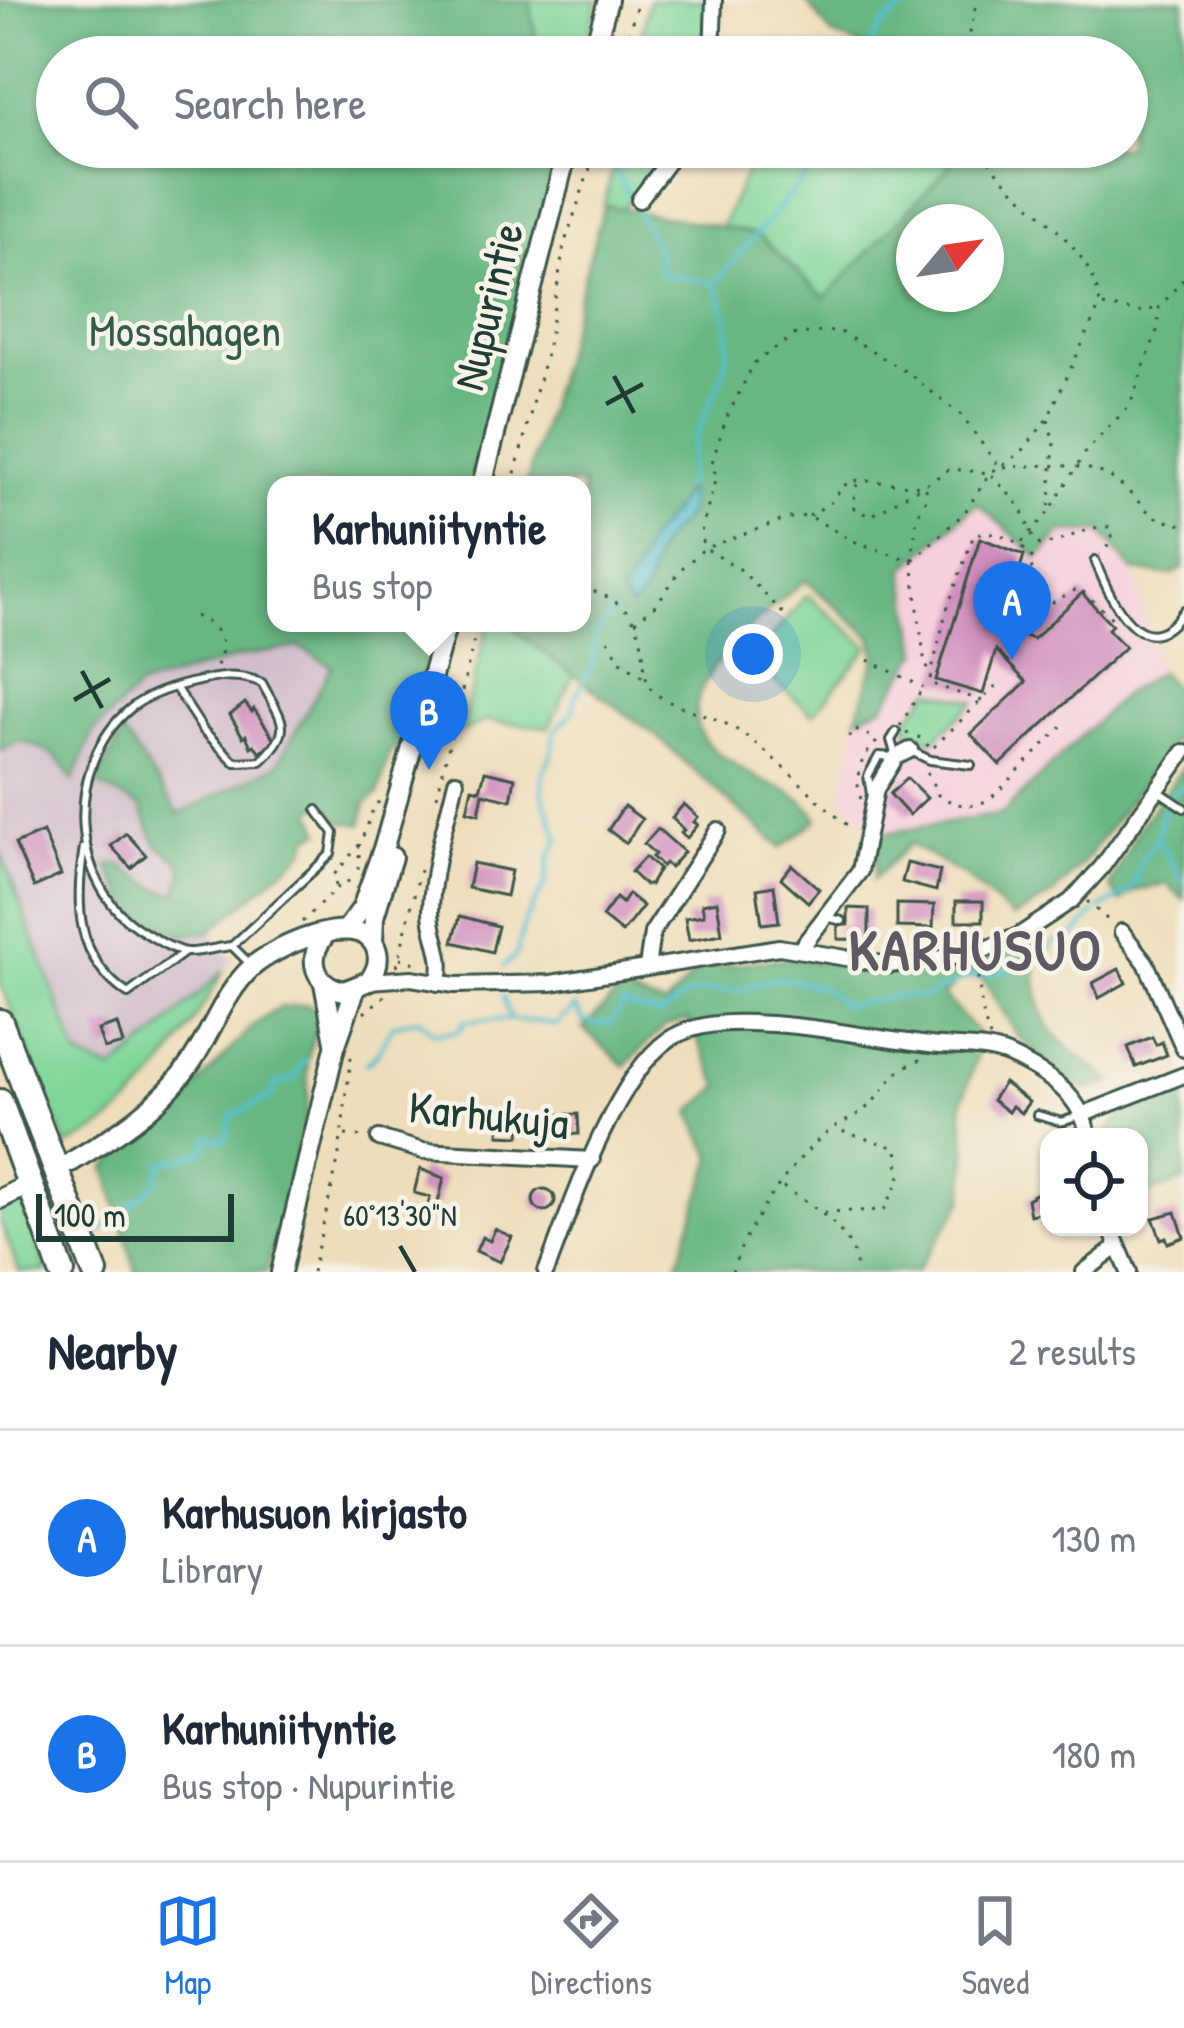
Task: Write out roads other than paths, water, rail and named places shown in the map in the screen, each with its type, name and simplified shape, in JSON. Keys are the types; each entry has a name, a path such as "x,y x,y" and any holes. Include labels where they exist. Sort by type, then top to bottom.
{"highway":[{"path":"0,1022 94,1272"},
{"path":"0,1102 62,1272"}],"main road":[{"path":"598,36 608,0"},
{"name":"Nupurintie","path":"484,476 563,168"},
{"path":"71,1162 119,1132 166,1093 190,1065 238,983 253,967 300,941 349,927 362,908 385,843 445,632"},
{"path":"281,1272 335,1047 375,949 374,917 419,757 424,712"},
{"path":"349,927 375,949"},
{"path":"325,935 318,943 314,964 324,983 335,1047"},
{"path":"282,951 314,964"},
{"path":"324,983 334,989 362,986"}],"street":[{"path":"713,36 714,0"},
{"path":"639,200 664,168"},
{"path":"362,986 394,975 438,983 551,983 765,948 801,948 889,965 974,954 1018,936 1078,894 1184,752"},
{"path":"801,948 860,871 874,798 884,771 903,754"},
{"path":"438,983 443,966 432,929 433,887 436,856 456,781"},
{"path":"647,967 652,933 718,830"},
{"path":"1122,932 1146,963 1184,1049"},
{"path":"375,949 394,975"},
{"path":"546,1272 633,1075 673,1037 697,1027 762,1024 995,1051 1063,1088 1084,1114 1086,1128"},
{"path":"1084,1114 1184,1075"},
{"name":"Karhukuja","path":"379,1138 423,1151 592,1160"},
{"path":"1113,1236 1129,1272"},
{"path":"1084,1272 1117,1247"}],"lane":[{"path":"1095,560 1108,596 1134,628 1163,631 1184,610"},
{"path":"175,687 203,730 235,762 261,761 283,738 285,727 262,683 236,675 175,687 130,709 110,730 94,758 78,889 80,927 94,960 115,985 128,994 185,952 232,946 331,854 334,833 317,810"},
{"path":"896,732 891,740 903,754 971,765"},
{"path":"1157,790 1184,808"},
{"path":"85,844 112,907 132,925 185,952"},
{"path":"823,916 842,921"},
{"path":"232,946 253,967"},
{"path":"1036,1115 1062,1122 1084,1114"}],"water":[{"path":"687,488 687,514 659,547 643,596 630,608 620,592 631,580 648,541"}],"waterway":[{"path":"875,36 887,21 922,0"},
{"path":"615,168 658,251 658,273 715,283"},
{"path":"715,283 812,168"},
{"path":"687,488 697,433 725,367 726,316 715,283"},
{"path":"504,966 516,955 559,839 543,796 542,775 552,753 554,732 573,712 575,697 593,665 595,636 613,612"},
{"path":"1172,793 1184,786"},
{"path":"1100,909 1128,893 1136,881 1140,862 1157,839 1164,807"},
{"path":"1157,839 1184,882"},
{"path":"366,1064 393,1025 418,1019 435,1033 459,1031 464,1022 486,1020 556,1025 575,1007 584,1022 610,1024 623,1005 660,1016 699,992 736,990 780,978 820,986 845,1006 899,996 924,997 962,980 1038,962 1055,942 1076,935 1094,913"},
{"path":"503,996 510,1019"},
{"path":"99,1233 156,1183 161,1163 204,1152 209,1137 224,1141 232,1116 274,1095 274,1085 295,1079 302,1062 307,1061"}],"place":[{"name":"Karhusuon kirjasto","path":"1012,660"},
{"name":"Karhuniityntie","path":"429,770"}],"district":[{"name":"KARHUSUO","path":"976,949"}],"park label":[{"name":"Mossahagen","path":"185,329"}]}
